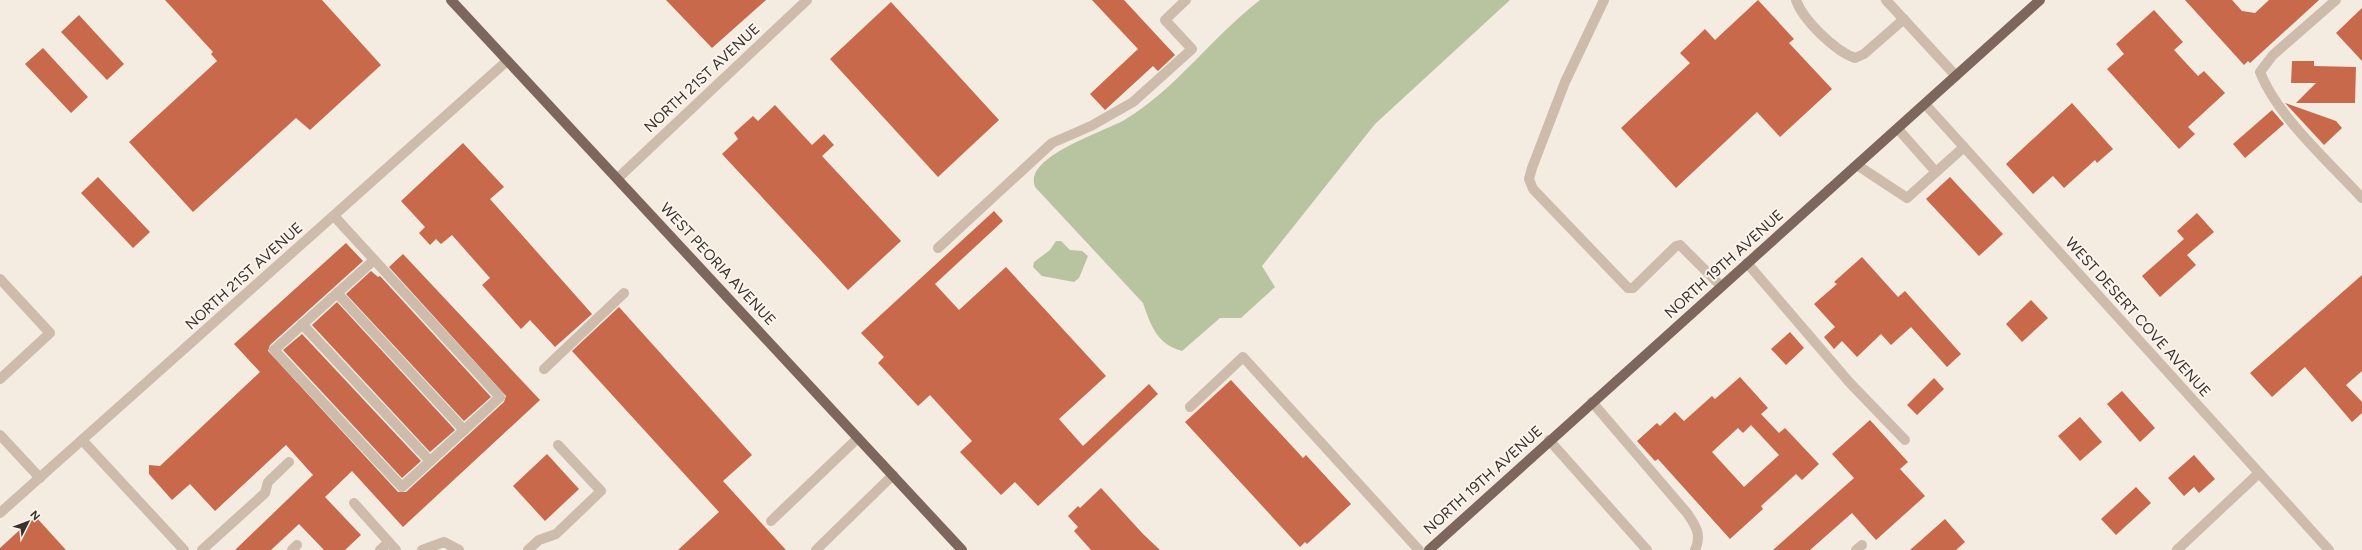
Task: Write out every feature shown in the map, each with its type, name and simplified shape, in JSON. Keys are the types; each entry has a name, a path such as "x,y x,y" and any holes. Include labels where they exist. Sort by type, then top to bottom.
{"main road":[{"name":"WEST PEORIA AVENUE","path":"451,0 962,550"},
{"name":"NORTH 19TH AVENUE","path":"1429,550 1549,440 1898,129 2040,0"}],"street":[{"name":"NORTH 21ST AVENUE","path":"618,178 807,0"},
{"path":"938,248 1052,143 1091,126 1133,102 1192,49 1165,20 1186,0"},
{"path":"1604,0 1565,82 1535,160 1529,179 1533,190 1628,288 1633,288 1676,246 1680,245 1721,286"},
{"path":"1796,0 1799,10 1833,45 1855,58 1864,54 1904,19"},
{"path":"1886,0 1956,76"},
{"path":"2336,0 2273,55 2260,72 2267,90 2279,108 2362,198"},
{"name":"NORTH 21ST AVENUE","path":"0,513 83,441 507,61"},
{"name":"WEST DESERT COVE AVENUE","path":"1925,104 2329,550"},
{"path":"1898,129 1936,172"},
{"path":"1857,165 1907,198 1964,147"},
{"path":"334,216 500,397 402,487 274,350 374,260"},
{"path":"1747,263 1850,383 1905,440"},
{"path":"0,279 50,333 0,379"},
{"path":"337,293 464,430"},
{"path":"544,369 624,293"},
{"path":"302,324 430,461"},
{"path":"1190,407 1243,357 1419,550"},
{"path":"1592,402 1698,528 1699,537 1695,550"},
{"path":"0,435 40,478"},
{"path":"771,521 858,438"},
{"path":"1549,440 1647,550"},
{"path":"83,441 184,550"},
{"path":"528,550 539,540 556,534 601,491 558,445"},
{"path":"202,550 265,493 268,482 289,462"},
{"path":"2177,550 2260,473"},
{"path":"816,550 893,475"},
{"path":"354,503 396,550"},
{"path":"380,550 389,542"},
{"path":"422,550 444,542 459,550"}],"green space":[{"path":"1260,0 1510,0 1375,124 1262,266 1275,287 1241,318 1220,318 1182,351 1166,344 1161,339 1152,326 1143,303 1035,187 1035,176 1041,165 1053,155 1068,146 1126,119 1162,92 1226,29"},
{"path":"1056,241 1061,241 1070,250 1082,251 1088,256 1079,278 1074,282 1042,276 1033,267 1034,262 1050,250"}],"building":[{"path":"165,0 322,0 381,65 310,130 296,118 193,212 129,142 217,61 211,54 213,52"},
{"path":"666,0 766,0 712,48"},
{"path":"1092,0 1124,0 1175,55 1158,71 1153,66 1105,110 1090,94 1138,49"},
{"path":"1758,0 1794,39 1789,43 1832,89 1780,137 1757,112 1676,188 1621,128 1690,63 1680,53 1705,29 1715,40"},
{"path":"2185,0 2232,0 2242,11 2255,13 2269,0 2319,0 2250,63 2248,61 2244,65"},
{"path":"891,2 999,120 938,177 830,59"},
{"path":"2362,8 2362,61 2336,33"},
{"path":"2154,10 2183,42 2174,50 2198,76 2204,71 2225,93 2188,127 2195,134 2179,149 2107,69 2124,54 2116,44"},
{"path":"79,15 124,64 107,80 61,32"},
{"path":"43,48 88,97 71,113 25,64"},
{"path":"2292,61 2314,61 2314,66 2356,67 2355,103 2296,103 2316,83 2291,83"},
{"path":"2072,103 2113,149 2097,163 2095,160 2064,188 2053,176 2033,194 2006,164"},
{"path":"2285,103 2336,121 2342,128 2324,145"},
{"path":"775,105 812,145 824,134 834,145 822,156 901,241 848,290 722,154 738,139 734,133 753,116 758,121"},
{"path":"2272,110 2284,124 2245,158 2233,144"},
{"path":"463,143 504,187 490,199 592,314 555,347 530,320 521,329 482,285 490,278 452,235 441,244 436,239 430,245 419,233 425,227 401,201"},
{"path":"98,177 150,232 133,248 81,193"},
{"path":"1950,177 2003,234 1979,256 1926,199"},
{"path":"994,211 1003,221 935,284 959,310 1006,267 1106,376 1059,419 1083,446 1149,384 1158,394 1038,506 1015,482 1001,495 960,452 972,441 930,395 918,406 878,363 884,357 861,333"},
{"path":"2197,213 2214,232 2187,255 2196,265 2160,297 2142,276 2184,239 2177,231"},
{"path":"346,243 363,261 270,345 268,351 398,492 406,492 504,402 506,396 389,267 403,254 540,400 403,527 352,471 325,497 361,535 345,550 324,550 299,524 271,550 235,550 313,475 286,445 215,511 190,484 172,500 149,474 149,465 160,466 260,372 234,344"},
{"path":"1862,257 1898,297 1905,291 1961,354 1947,367 1911,327 1891,345 1881,334 1857,357 1842,341 1834,349 1824,337 1835,327 1814,304 1837,284 1834,282"},
{"path":"371,271 378,277 380,276 491,397 464,421 346,294"},
{"path":"2362,275 2362,371 2346,385 2362,402 2362,413 2352,422 2305,367 2272,397 2250,373"},
{"path":"2031,300 2048,318 2022,342 2006,324"},
{"path":"337,302 455,430 430,452 312,325"},
{"path":"619,307 752,455 723,481 786,550 678,550 719,512 572,351"},
{"path":"1790,332 1804,348 1786,365 1771,349"},
{"path":"302,334 421,461 402,478 283,350"},
{"path":"1740,377 1768,408 1761,414 1779,433 1785,428 1819,464 1802,480 1796,474 1761,506 1763,509 1730,539 1658,459 1655,461 1637,441 1657,423 1660,426 1675,412 1684,421 1712,396 1715,399","holes":["1751,425 1779,455 1744,487 1712,452 1738,428 1743,433"]},
{"path":"1934,378 1944,389 1917,415 1907,405"},
{"path":"1231,380 1303,458 1306,455 1351,504 1307,544 1305,542 1300,547 1185,422"},
{"path":"2122,391 2155,428 2140,442 2107,404"},
{"path":"2080,417 2102,442 2080,461 2058,436"},
{"path":"1870,420 1908,462 1900,469 1925,496 1876,540 1852,513 1810,550 1773,550 1854,478 1832,454"},
{"path":"547,454 579,489 545,521 513,486"},
{"path":"2194,455 2215,479 2199,493 2194,487 2184,496 2168,478"},
{"path":"2136,487 2151,503 2116,535 2101,519"},
{"path":"1101,488 1143,534 1160,550 1091,550 1074,531 1078,527 1068,516 1078,506 1080,508"},
{"path":"35,516 66,550 0,550 0,548"},
{"path":"1945,519 1965,542 1956,550 1910,550"}]}
